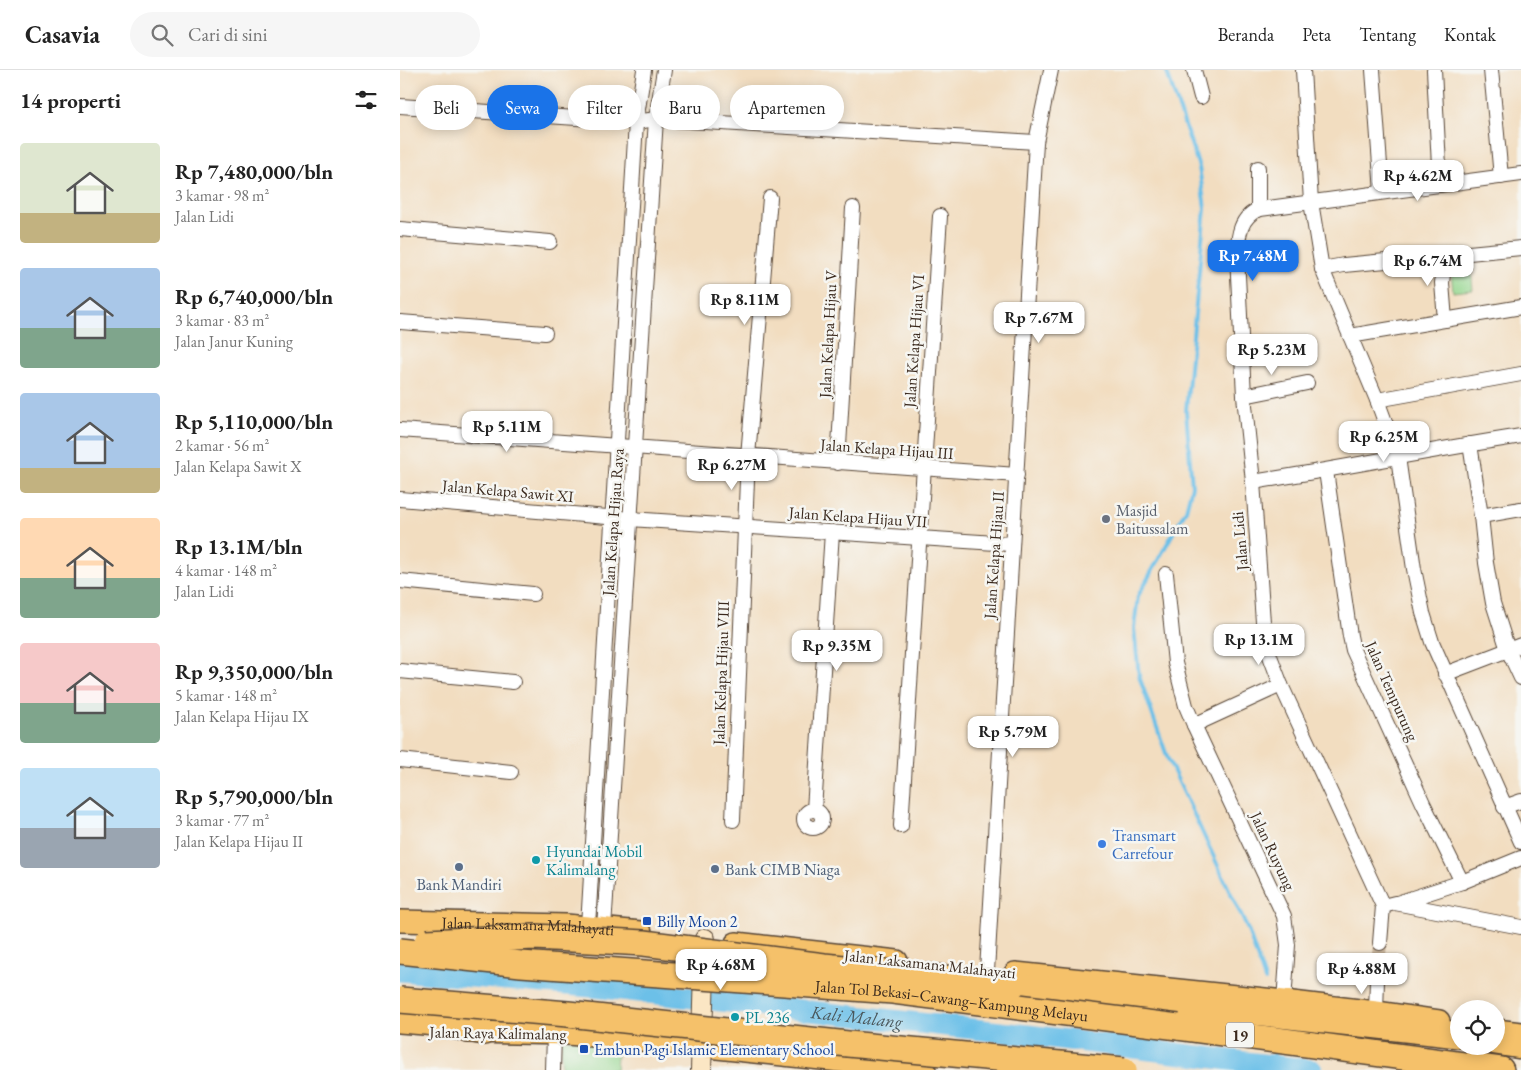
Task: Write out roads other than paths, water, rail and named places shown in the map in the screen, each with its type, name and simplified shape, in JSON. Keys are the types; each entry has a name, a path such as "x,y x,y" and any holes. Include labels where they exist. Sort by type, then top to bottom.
{"highway":[{"path":"400,944 535,936 644,943 824,966 1013,985 1450,1034"},
{"name":"Jalan Tol Bekasi–Cawang–Kampung Melayu","path":"400,951 521,964 893,991 1501,1070"},
{"path":"400,1000 568,1014 848,1044 1124,1070"},
{"path":"400,1020 437,1022 484,1032"},
{"path":"1505,1043 1521,1046"}],"main road":[{"name":"Jalan Laksamana Malahayati","path":"400,921 596,927 940,966 1280,1001 1450,1023"},
{"name":"Jalan Raya Kalimalang","path":"400,1030 554,1034 632,1039 925,1070"},
{"path":"1505,1031 1521,1033"}],"street":[{"name":"Jalan Kelapa Hijau Raya","path":"641,90 644,70"},
{"name":"Jalan Kelapa Hijau Raya","path":"662,85 664,70"},
{"name":"Jalan Kelapa Hijau II","path":"987,971 1036,142 1051,70"},
{"path":"1194,70 1200,97"},
{"path":"1303,70 1311,202 1322,269 1377,400 1398,457 1414,569 1423,612 1432,642 1521,842"},
{"path":"1373,70 1382,192"},
{"path":"1434,70 1440,185"},
{"path":"1491,70 1501,177"},
{"path":"400,106 568,117"},
{"path":"720,123 1036,142"},
{"name":"Jalan Kelapa Hijau Raya","path":"596,927 594,831 636,130"},
{"name":"Jalan Kelapa Hijau Raya","path":"596,927 610,834 655,130"},
{"path":"1258,168 1258,210 1521,174"},
{"name":"Jalan Kelapa Hijau VIII","path":"733,820 748,456 770,198"},
{"name":"Jalan Kelapa Hijau V","path":"838,463 853,208"},
{"name":"Jalan Lidi","path":"1258,210 1248,216 1242,224 1238,238 1237,255 1244,396 1253,482 1263,622 1270,656 1281,685 1389,905"},
{"name":"Jalan Kelapa Hijau VI","path":"901,826 940,216"},
{"path":"400,229 550,242"},
{"path":"1322,269 1344,265 1521,248"},
{"path":"1445,255 1442,283 1445,320"},
{"path":"1350,336 1521,307"},
{"path":"400,322 546,333"},
{"path":"1377,400 1521,374"},
{"path":"1244,396 1306,383"},
{"name":"Jalan Kelapa Hijau III","path":"400,430 1017,475"},
{"path":"1253,482 1326,471 1521,436"},
{"path":"1470,444 1493,603 1515,648 1521,678"},
{"name":"Jalan Tempurung","path":"1326,471 1353,650 1423,803 1462,882"},
{"name":"Jalan Kelapa Sawit XI","path":"400,500 612,518"},
{"path":"1481,516 1521,509"},
{"name":"Jalan Kelapa Hijau VII","path":"612,518 1011,544"},
{"path":"814,810 832,532"},
{"name":"Jalan Ruyung","path":"1166,574 1175,663 1186,706 1284,916 1288,946 1280,1001"},
{"path":"400,581 533,594"},
{"path":"1445,674 1515,648"},
{"path":"400,671 513,682"},
{"path":"1194,725 1281,685"},
{"path":"400,760 511,772"},
{"path":"1504,807 1521,801"},
{"path":"594,831 610,834"},
{"path":"1389,905 1462,882 1521,858"},
{"path":"1389,905 1521,927"},
{"path":"1380,942 1389,905"},
{"path":"701,1070 705,939"},
{"path":"1376,1012 1377,980"},
{"path":"554,1034 554,1070"}],"waterway":[{"path":"1166,70 1199,167 1205,208 1186,411 1192,486 1186,510 1138,596 1134,628 1139,676 1168,759 1248,930 1265,980"},
{"name":"Kali Malang","path":"400,971 602,988 1028,1035 1312,1070"},
{"path":"1273,1047 1276,1065"}],"tunnel":[{"path":"1377,980 1380,943"}],"place":[{"name":"Masjid Baitussalam","path":"1106,519"},
{"name":"Transmart Carrefour","path":"1102,844"},
{"name":"Hyundai Mobil Kalimalang","path":"536,860"},
{"name":"Bank Mandiri","path":"459,867"},
{"name":"Bank CIMB Niaga","path":"715,869"},
{"name":"Billy Moon 2","path":"647,921"},
{"name":"PL 236","path":"735,1017"},
{"name":"Embun Pagi Islamic Elementary School","path":"584,1049"}]}
